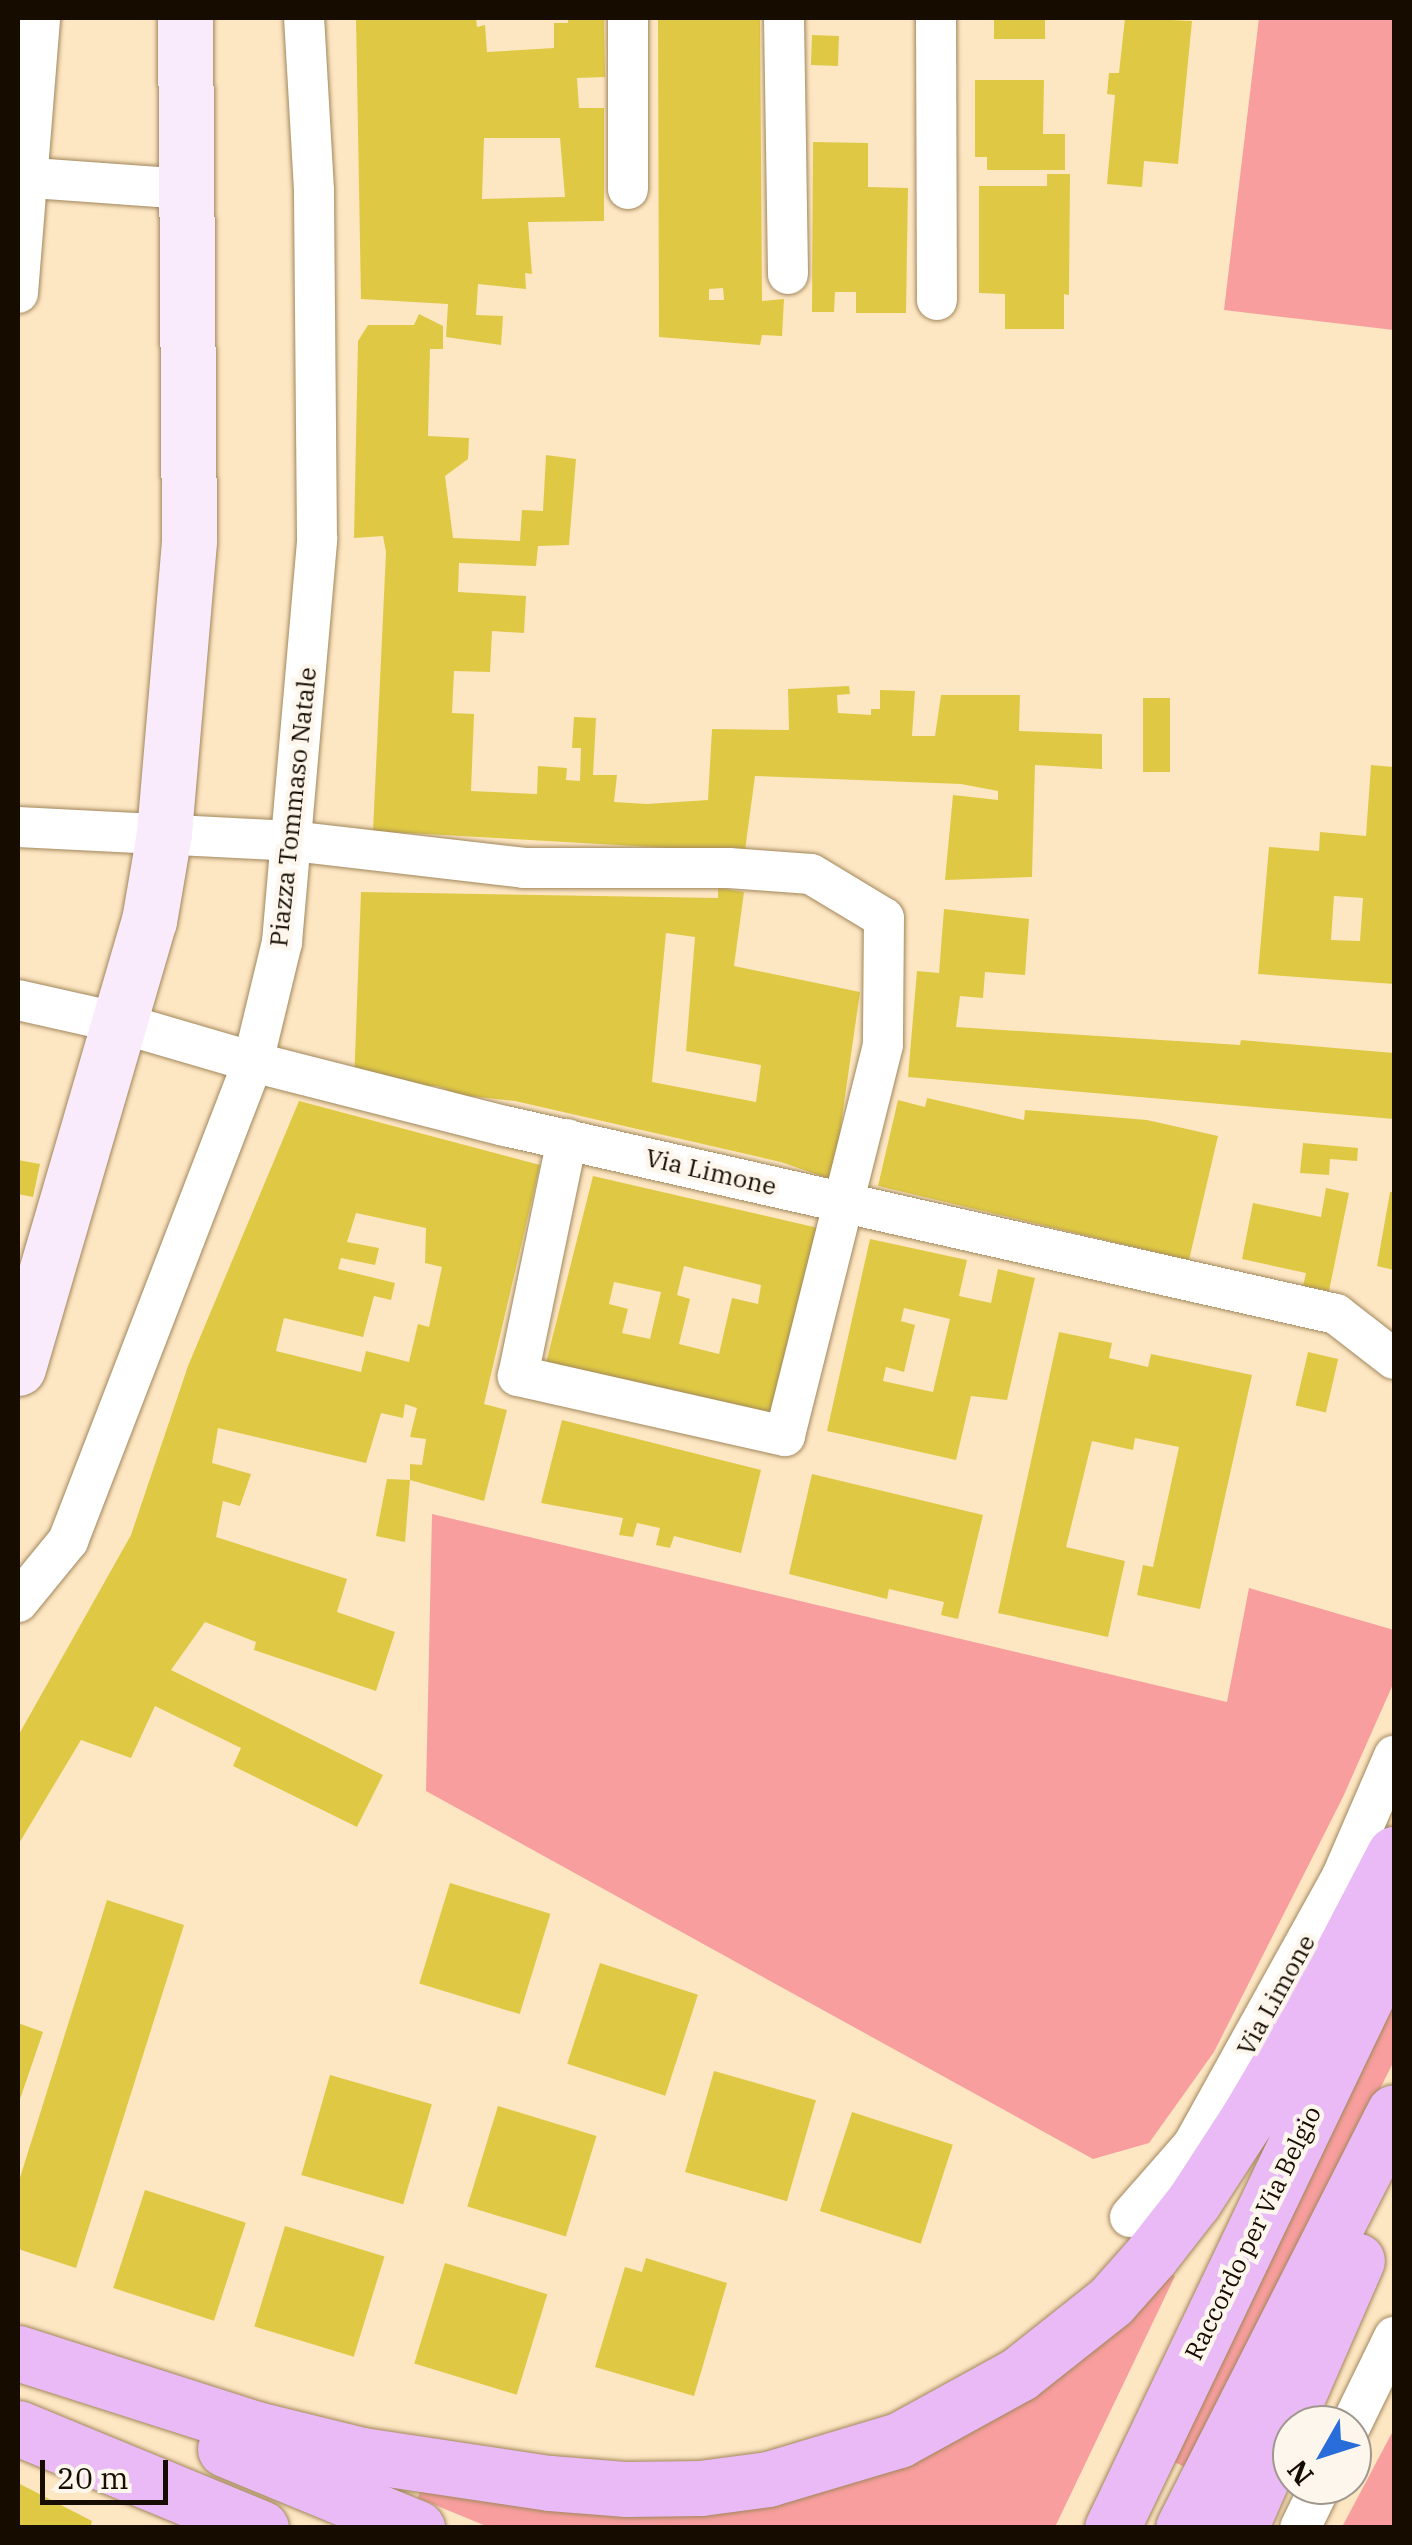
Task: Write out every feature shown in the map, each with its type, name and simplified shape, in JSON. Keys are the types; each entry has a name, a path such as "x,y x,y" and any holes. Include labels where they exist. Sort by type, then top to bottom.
{"highway":[{"path":"18,2353 238,2423 344,2450 550,2483 701,2488 768,2478 899,2440 961,2410 1045,2356 1111,2302 1194,2201 1322,1992 1394,1854"},
{"name":"Raccordo per Via Belgio","path":"1112,2528 1394,1939"},
{"path":"1184,2528 1394,2112"},
{"path":"1240,2528 1394,2165"},
{"path":"18,2365 417,2528"},
{"path":"18,2428 262,2528"},
{"path":"18,2442 175,2528"}],"street":[{"path":"18,293 22,177 40,18"},
{"path":"18,1368 148,921 164,833 189,540 186,18"},
{"name":"Piazza Tommaso Natale","path":"18,1602 68,1541 253,1062 282,942 316,540 314,190 304,18"},
{"path":"628,18 628,189"},
{"path":"784,18 788,274"},
{"path":"936,18 937,300"},
{"path":"22,177 187,189"},
{"path":"18,826 292,841 524,868 728,868 811,874 884,918 883,1045 785,1436 518,1376 567,1140"},
{"name":"Via Limone","path":"18,1000 567,1140 1336,1314 1394,1359"},
{"name":"Via Limone","path":"1130,2217 1193,2144 1342,1876 1394,1756"},
{"path":"1361,2405 1394,2337"},
{"path":"1300,2528 1311,2505"}],"shaded area":[{"path":"1259,18 1394,18 1394,330 1224,310"},
{"path":"432,1514 1227,1702 1249,1588 1394,1630 1394,1682 1343,1797 1214,2052 1149,2143 1093,2159 426,1791"},
{"path":"1394,1989 1394,2061 1189,2469 1168,2459"},
{"path":"1165,2271 1175,2276 1055,2527 491,2528 418,2498 421,2488 725,2506"},
{"path":"1394,2429 1394,2527 1342,2527 1354,2505 1372,2505 1372,2470"}],"building":[{"path":"356,18 476,18 477,27 485,25 487,52 554,48 554,23 568,23 568,18 604,18 605,77 577,78 579,108 604,108 604,221 528,222 532,274 525,273 526,289 478,284 476,315 503,316 501,345 446,337 448,304 361,299","holes":["484,138 560,138 565,197 482,199"]},
{"path":"658,18 760,18 762,301 784,299 782,336 762,335 760,345 659,337","holes":["723,288 724,300 709,300 709,289"]},
{"path":"994,18 1045,18 1045,39 994,39"},
{"path":"1125,18 1192,21 1178,164 1144,161 1142,187 1107,184 1115,95 1107,94 1109,73 1119,73"},
{"path":"812,35 839,36 838,66 811,65"},
{"path":"975,80 1044,80 1043,134 1065,134 1065,170 987,170 987,157 975,157"},
{"path":"813,142 868,143 868,187 908,188 906,313 856,313 856,292 835,292 834,312 812,312"},
{"path":"1047,174 1070,174 1069,295 1064,294 1064,329 1005,329 1005,294 979,293 979,186 1047,186"},
{"path":"419,314 443,326 443,349 430,349 428,436 469,438 468,459 445,476 453,538 520,541 522,510 543,511 546,455 576,459 569,545 538,546 536,566 459,563 458,592 526,596 524,633 492,631 490,672 454,671 452,713 474,714 471,791 537,794 538,766 567,768 566,780 580,781 581,748 572,748 574,717 596,718 593,775 617,775 614,802 647,804 708,800 712,729 789,730 788,689 849,686 850,694 837,695 838,713 871,715 871,709 880,709 880,690 915,691 912,736 935,736 941,695 1020,695 1019,731 1102,734 1102,769 1035,765 1032,877 945,880 953,795 998,800 998,791 961,784 755,776 744,858 705,850 373,831 386,552 383,536 354,538 358,341 368,325 414,325"},
{"path":"1143,698 1170,698 1170,772 1143,772"},
{"path":"1371,765 1394,767 1394,984 1258,974 1269,847 1319,851 1320,832 1366,836","holes":["1334,896 1363,898 1360,941 1331,940"]},
{"path":"718,888 744,892 734,966 860,992 833,1180 781,1162 515,1101 460,1095 437,1086 354,1084 361,892 718,898","holes":["666,933 695,937 686,1051 761,1065 756,1102 652,1082"]},
{"path":"944,909 1029,919 1025,975 985,972 983,998 960,996 956,1027 1240,1045 1241,1040 1394,1053 1394,1119 908,1077 917,971 939,973"},
{"path":"927,1098 1024,1120 1025,1110 1147,1120 1218,1136 1189,1260 878,1186 898,1100 925,1107"},
{"path":"299,1101 540,1165 484,1404 507,1410 484,1501 410,1480 410,1464 422,1465 426,1439 410,1437 417,1408 405,1404 403,1418 381,1413 366,1463 218,1428 212,1463 251,1474 240,1506 223,1501 216,1537 347,1579 337,1612 395,1632 376,1691 254,1650 256,1642 205,1622 171,1670 383,1775 357,1827 233,1766 241,1748 155,1706 131,1758 81,1740 18,1845 18,1736 131,1535 188,1366","holes":["356,1213 426,1228 425,1263 442,1267 429,1327 418,1324 409,1362 366,1351 361,1372 276,1351 284,1318 363,1337 374,1296 391,1300 395,1283 338,1269 341,1258 375,1265 379,1248 347,1242"]},
{"path":"1303,1143 1358,1148 1357,1161 1330,1159 1329,1175 1300,1173"},
{"path":"18,1160 40,1164 33,1197 18,1194"},
{"path":"593,1176 818,1228 773,1417 546,1363","holes":["684,1266 761,1285 758,1304 732,1298 719,1354 679,1344 690,1299 677,1295","614,1282 661,1292 650,1339 622,1333 628,1309 609,1304"]},
{"path":"1326,1188 1349,1193 1329,1291 1303,1286 1306,1273 1242,1259 1253,1203 1321,1217"},
{"path":"1390,1192 1394,1192 1394,1270 1377,1266"},
{"path":"870,1239 967,1260 959,1296 991,1303 998,1269 1035,1278 1007,1400 971,1396 956,1460 827,1431","holes":["904,1308 950,1319 933,1392 883,1381 886,1367 904,1372 915,1325 901,1321"]},
{"path":"1059,1332 1112,1343 1109,1358 1148,1367 1151,1354 1252,1375 1200,1609 1137,1595 1143,1565 1153,1567 1179,1447 1135,1438 1133,1450 1092,1441 1066,1547 1125,1561 1108,1637 998,1613"},
{"path":"1308,1352 1338,1359 1326,1413 1296,1406"},
{"path":"562,1420 761,1470 741,1553 674,1536 670,1548 656,1545 660,1528 637,1523 633,1537 619,1535 623,1518 541,1503"},
{"path":"812,1474 983,1515 958,1619 941,1615 944,1602 889,1589 887,1599 789,1574"},
{"path":"387,1479 410,1480 405,1542 376,1536"},
{"path":"450,1883 550,1914 520,2014 419,1983"},
{"path":"107,1900 184,1925 76,2268 18,2249 18,2184"},
{"path":"600,1963 698,1995 665,2096 567,2064"},
{"path":"18,2023 43,2032 18,2105"},
{"path":"714,2071 816,2100 787,2201 685,2172"},
{"path":"330,2075 432,2104 403,2204 301,2175"},
{"path":"498,2106 596,2136 566,2237 467,2206"},
{"path":"852,2112 953,2145 921,2244 820,2211"},
{"path":"145,2190 246,2223 214,2321 113,2288"},
{"path":"285,2226 384,2256 354,2357 254,2326"},
{"path":"646,2258 727,2283 694,2396 595,2367 625,2267 642,2272"},
{"path":"445,2263 547,2294 517,2395 414,2363"},
{"path":"18,2483 92,2521 90,2528 18,2528"}]}
